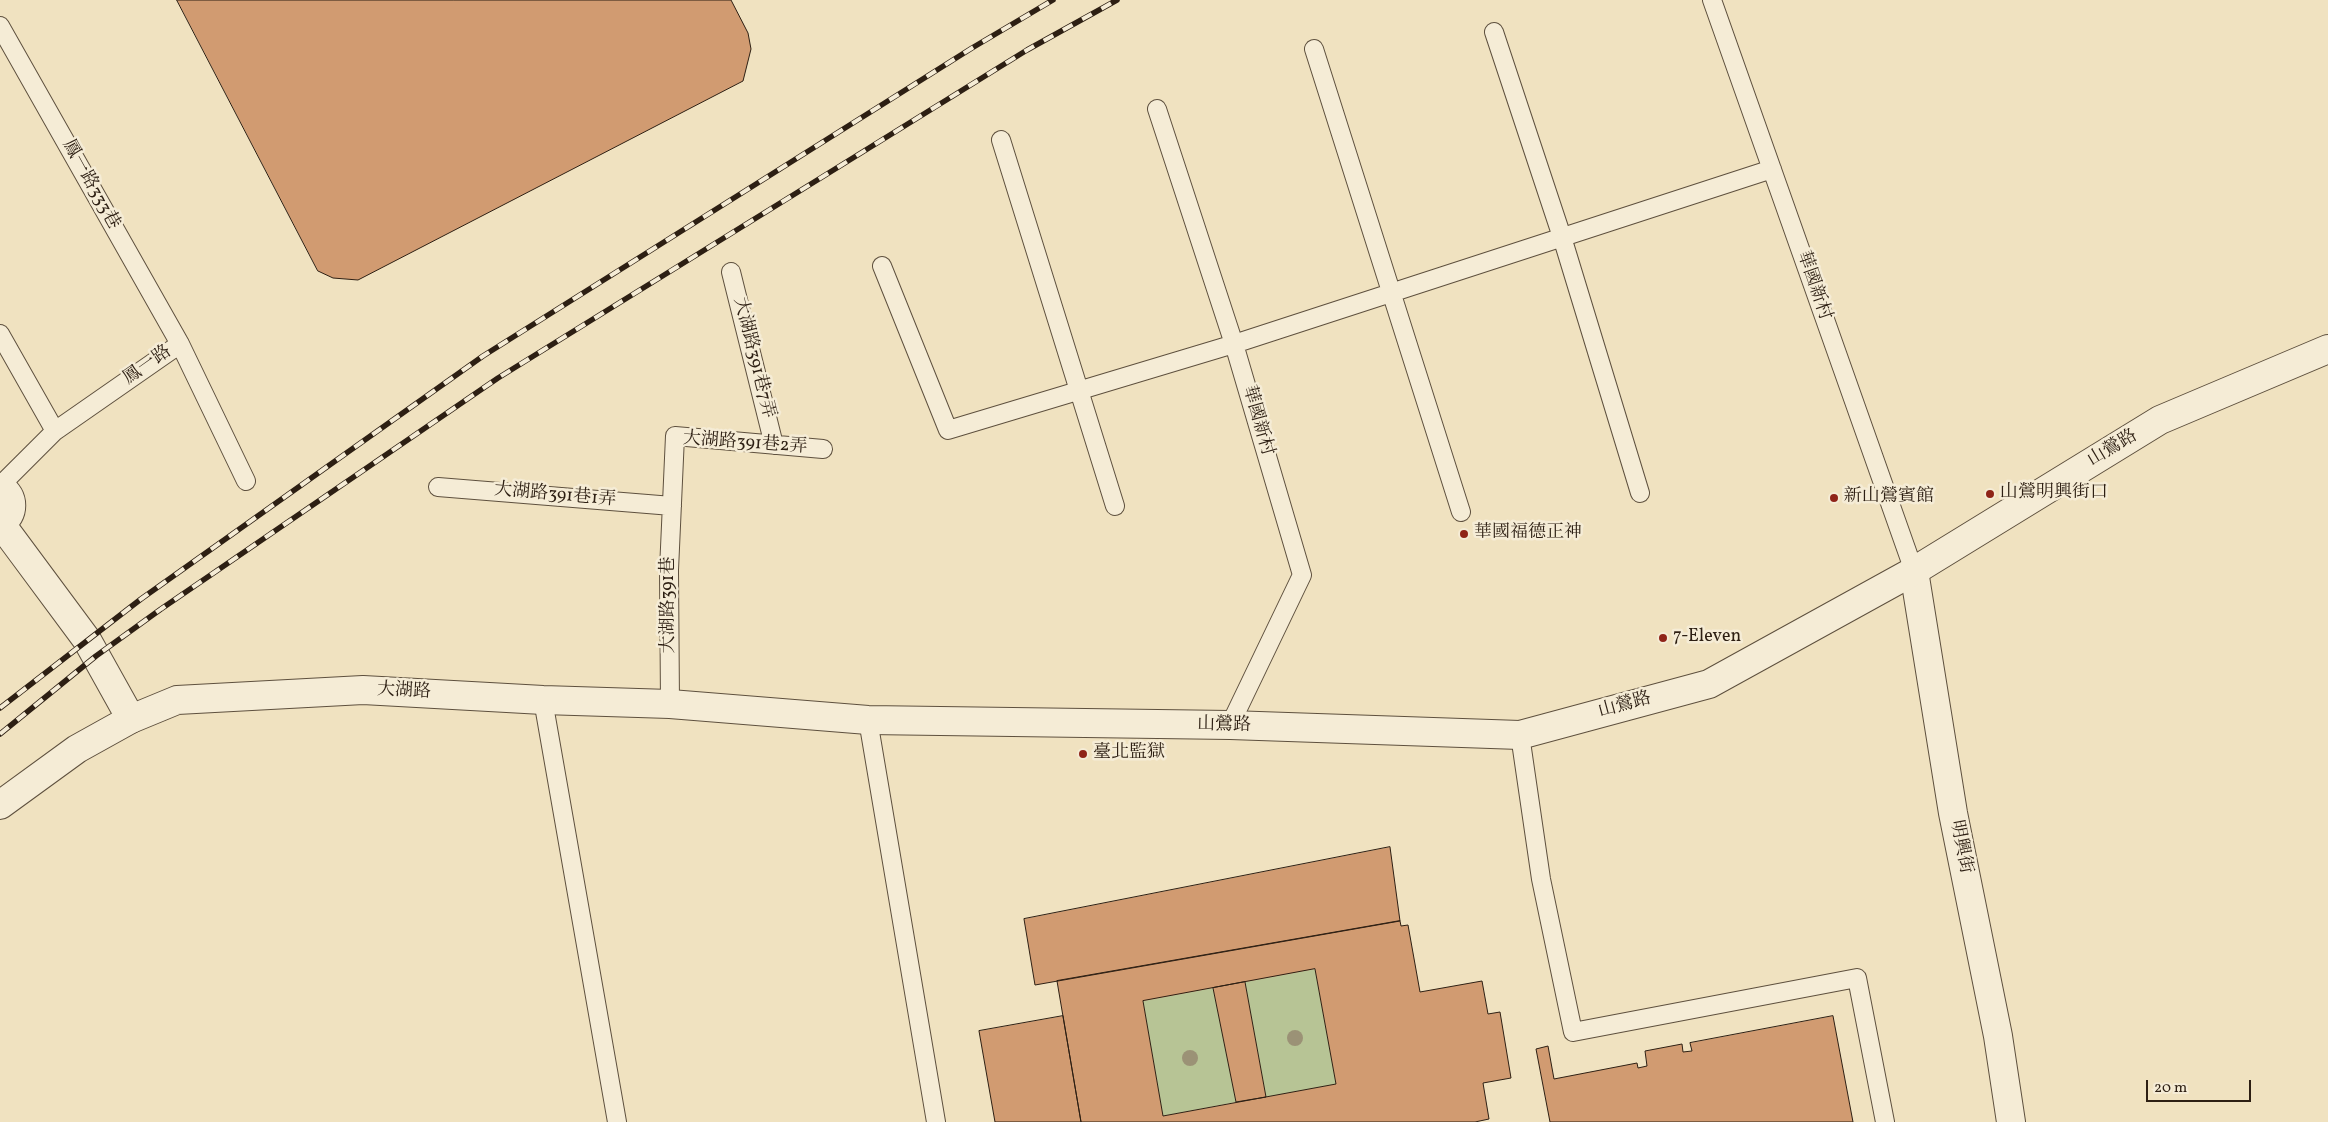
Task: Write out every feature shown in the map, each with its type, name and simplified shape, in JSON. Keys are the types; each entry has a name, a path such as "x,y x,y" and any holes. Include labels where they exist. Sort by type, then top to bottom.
{"street":[{"name":"山鶯路","path":"837,719 1230,725 1520,735 1709,684 1914,571 2160,420 2328,349"},
{"name":"鳳一路","path":"0,486 9,495 12,508 6,520 1,524 87,640 131,718"},
{"name":"明興街","path":"1914,571 1953,813 1998,1036 2011,1122"},
{"name":"大湖路","path":"0,806 77,749 131,718 177,700 363,690 543,700 670,704 837,719"}],"lane":[{"name":"華國新村","path":"1712,0 1914,571"},
{"name":"鳳一路333巷","path":"0,26 180,344"},
{"path":"1494,32 1562,237 1640,493"},
{"path":"1314,49 1460,512"},
{"name":"華國新村","path":"1157,109 1234,344 1302,575 1230,725"},
{"path":"1001,140 1115,506"},
{"path":"882,266 948,430 1234,344 1772,169"},
{"name":"大湖路391巷7弄","path":"732,272 774,444"},
{"path":"0,334 55,430"},
{"name":"鳳一路","path":"0,486 55,430 180,344 246,481"},
{"name":"大湖路391巷2弄","path":"672,506 676,436 823,449"},
{"name":"大湖路391巷1弄","path":"438,487 672,506"},
{"name":"大湖路391巷","path":"670,704 669,570 672,506"},
{"path":"543,700 617,1122"},
{"path":"868,720 936,1122"},
{"path":"1520,735 1541,878 1573,1032 1857,978 1885,1122"}],"green space":[{"path":"1315,969 1336,1084 1266,1097 1245,982"},
{"path":"1213,988 1236,1102 1163,1116 1143,1001"}],"building":[{"path":"177,0 731,0 748,33 751,49 743,81 358,280 333,278 318,271"},
{"path":"1390,847 1400,921 1035,985 1024,919"},
{"path":"1400,921 1401,926 1408,925 1420,992 1482,981 1488,1014 1500,1012 1511,1078 1483,1083 1489,1119 1475,1122 1081,1122 1057,981","holes":["1315,969 1336,1084 1163,1116 1143,1001"]},
{"path":"1245,982 1266,1097 1236,1102 1213,988"},
{"path":"1063,1016 1081,1122 995,1122 979,1031"},
{"path":"1833,1016 1853,1122 1550,1122 1536,1049 1548,1046 1554,1079 1637,1063 1638,1068 1647,1066 1645,1051 1682,1044 1683,1052 1692,1051 1690,1043"}],"railway":[{"path":"0,708 141,599 483,356 972,48 1053,0"},
{"path":"0,734 96,656 161,609 498,378 1027,50 1117,0"}],"place":[{"name":"山鶯明興街口","path":"1990,494"},
{"name":"新山鶯賓館","path":"1834,498"},
{"name":"華國福德正神","path":"1464,534"},
{"name":"7-Eleven","path":"1663,638"},
{"name":"臺北監獄","path":"1083,754"}]}
